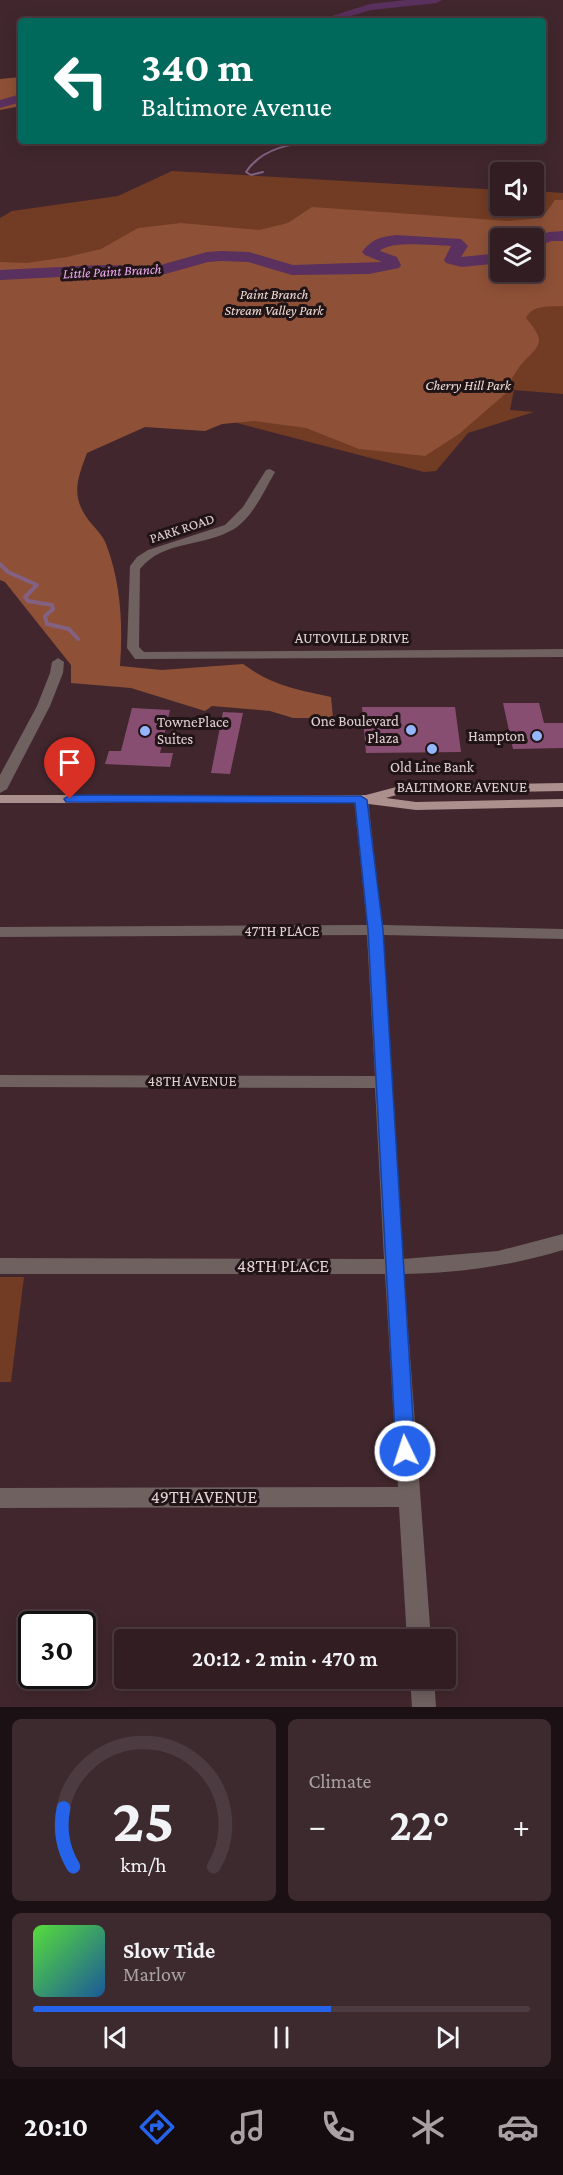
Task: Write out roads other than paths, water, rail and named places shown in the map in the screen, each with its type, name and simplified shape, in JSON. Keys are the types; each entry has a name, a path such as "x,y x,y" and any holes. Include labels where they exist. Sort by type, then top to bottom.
{"main road":[{"name":"BALTIMORE AVENUE","path":"361,800 400,790 563,787"},
{"name":"BALTIMORE AVENUE","path":"0,799 361,800 416,806 563,803"}],"street":[{"name":"PARK ROAD","path":"140,656 133,648 134,569 137,563 145,556 170,546 230,527 244,512 270,472"},
{"name":"AUTOVILLE DRIVE","path":"140,656 563,653"},
{"path":"0,789 49,693 58,670 58,662"},
{"path":"361,800 375,930 408,1497 418,1629"},
{"name":"47TH PLACE","path":"0,932 375,930 563,934"},
{"name":"48TH AVENUE","path":"0,1081 384,1082"},
{"name":"48TH PLACE","path":"0,1266 394,1266 480,1261 523,1255 563,1242"},
{"name":"49TH AVENUE","path":"0,1498 408,1497"},
{"path":"423,1689 424,1707"}],"waterway":[{"path":"332,18 370,7 437,0"},
{"path":"0,104 18,99"},
{"path":"263,172 251,175 246,172 268,152 296,144"},
{"name":"Little Paint Branch","path":"544,239 563,236"},
{"name":"Little Paint Branch","path":"0,275 100,270 158,271 207,257 221,256 249,257 292,270 369,269 393,265 391,260 370,252 380,242 396,240 456,242 460,246 455,251 452,260 462,262 490,259"},
{"path":"0,564 8,572 37,585 25,597 28,601 52,605 53,609 45,616 47,624 69,629 78,639"}],"place":[{"name":"One Boulevard Plaza","path":"411,730"},
{"name":"TownePlace Suites","path":"145,731"},
{"name":"Hampton","path":"537,736"},
{"name":"Old Line Bank","path":"432,749"}],"park label":[{"name":"Paint Branch Stream Valley Park","path":"274,302"},
{"name":"Cherry Hill Park","path":"468,385"}]}
